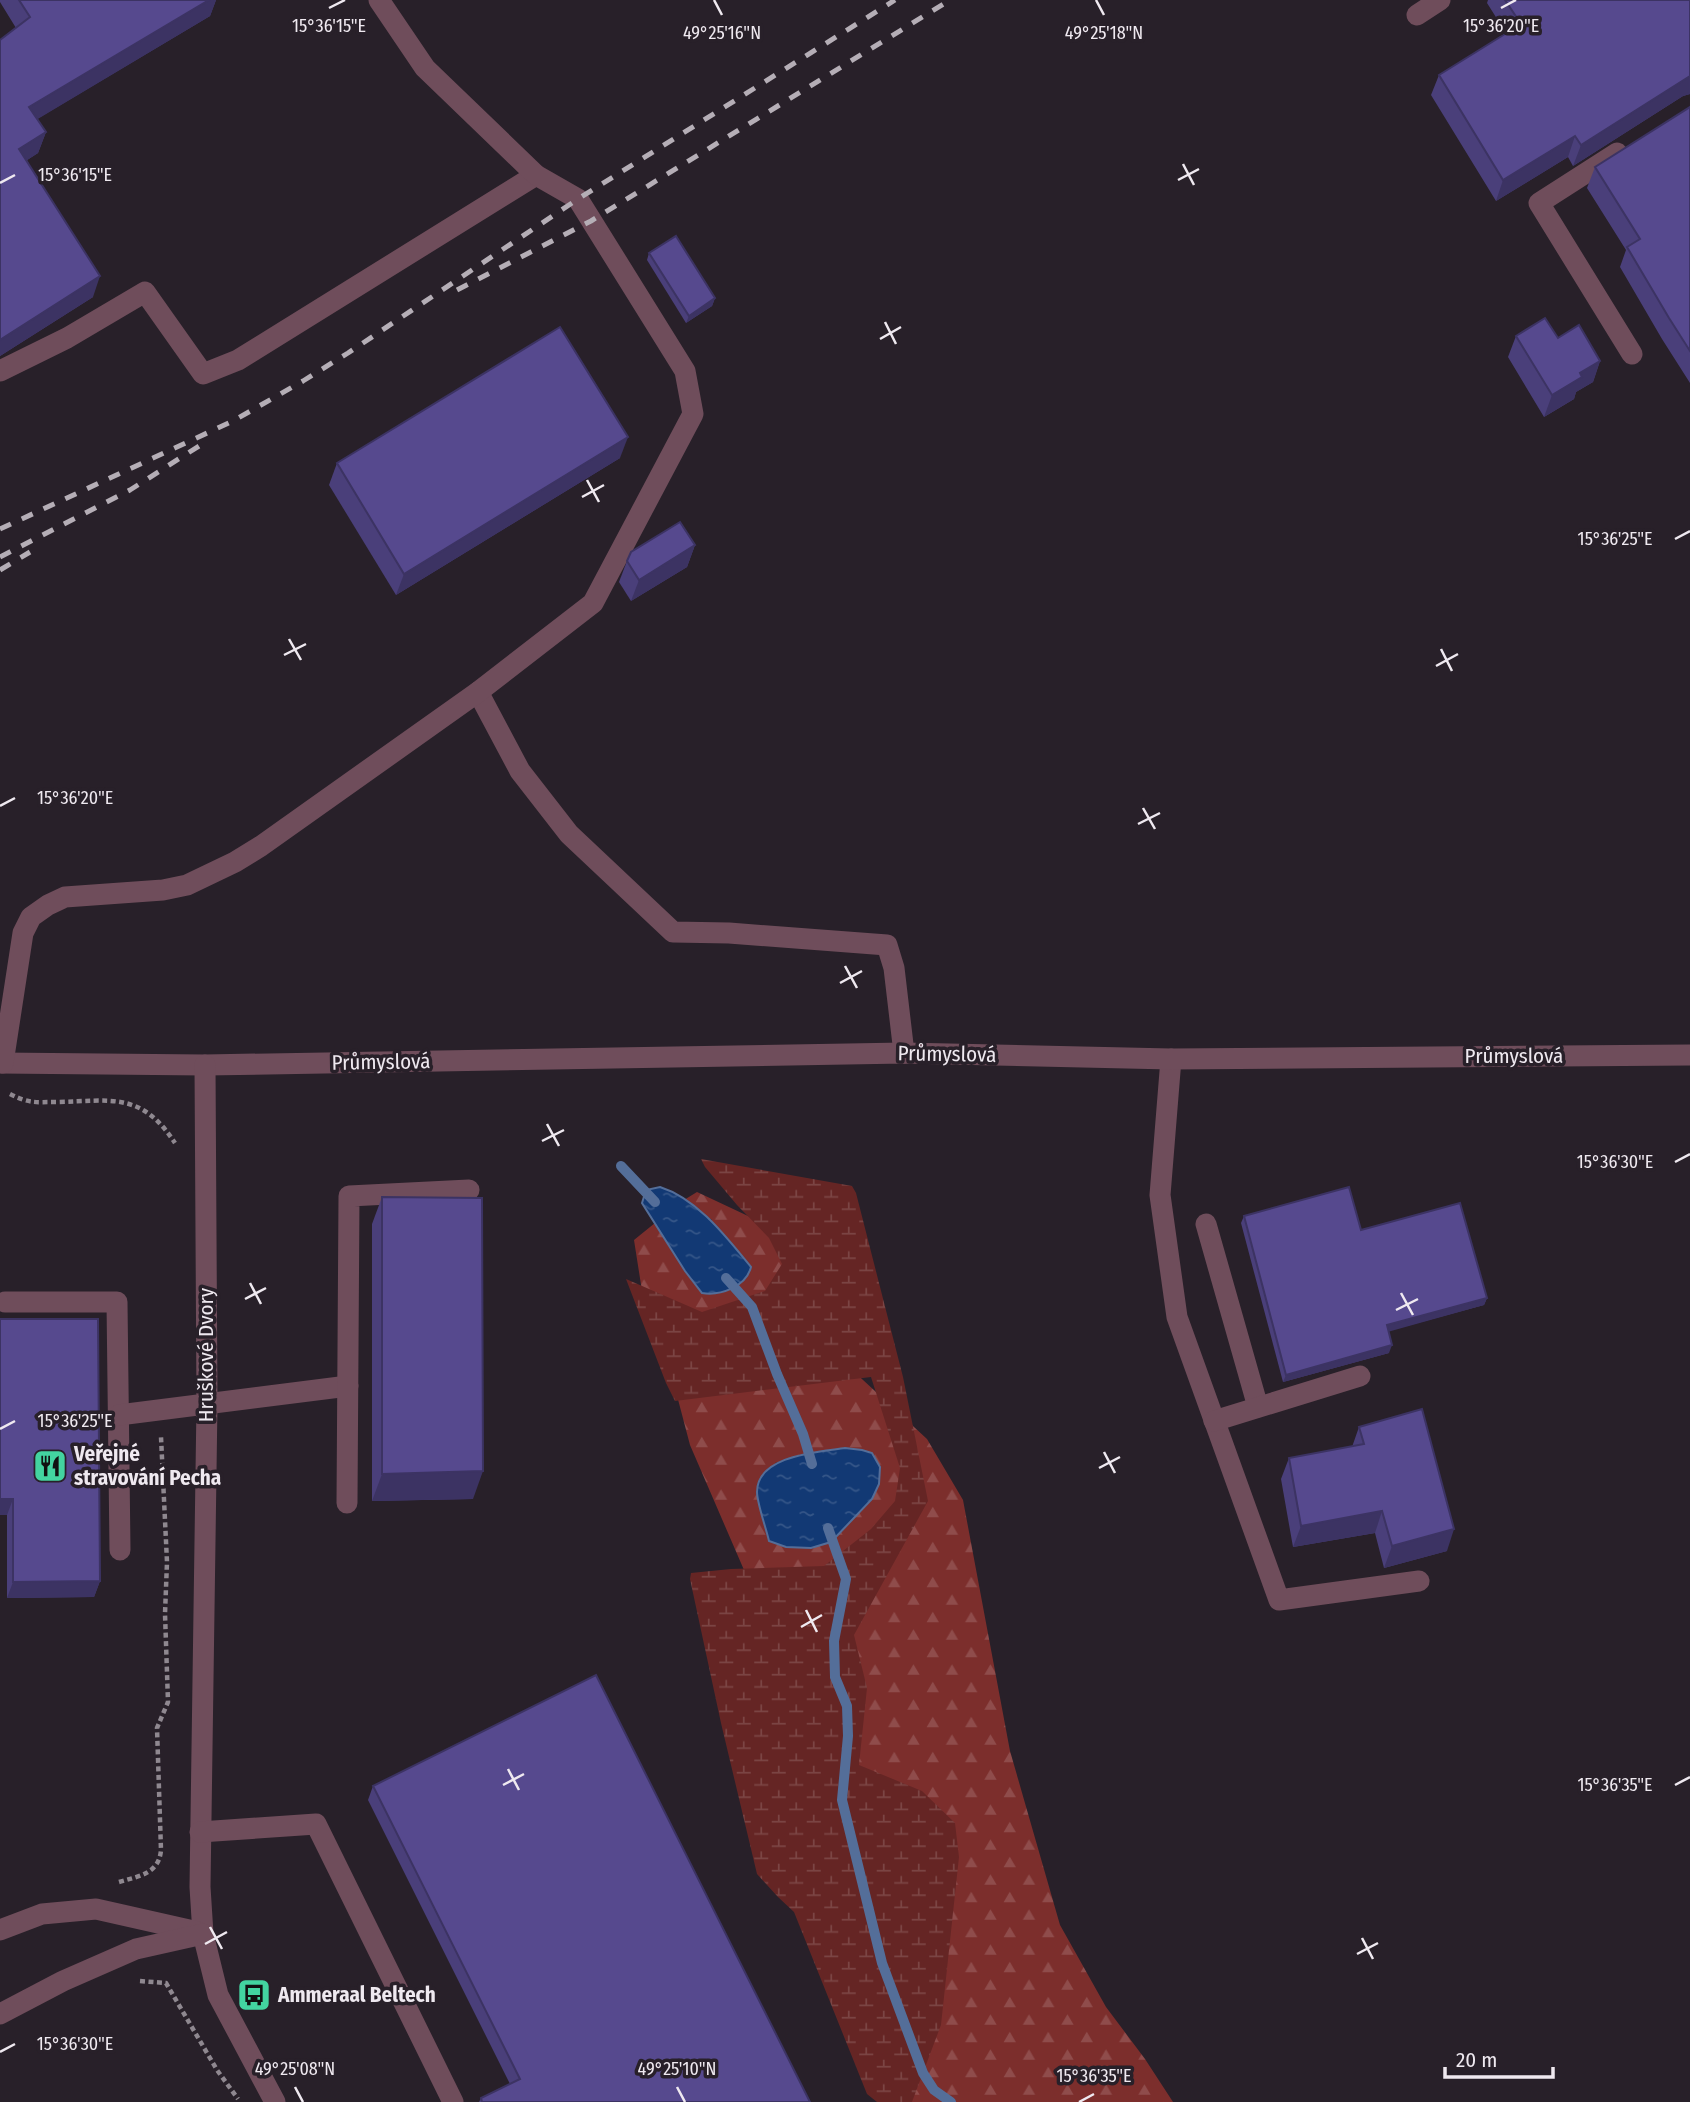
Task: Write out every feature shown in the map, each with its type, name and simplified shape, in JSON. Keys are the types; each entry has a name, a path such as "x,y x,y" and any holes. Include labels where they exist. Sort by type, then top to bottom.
{"street":[{"path":"205,1065 1,1063 23,933 31,918 48,905 65,897 163,890 187,885 235,862 478,692 593,603 693,414 685,371 578,199 536,175 425,68 379,0"},
{"path":"1417,15 1440,0"},
{"path":"1632,144 1539,203 1632,354"},
{"path":"0,371 67,338 145,292 204,374 238,360 536,175"},
{"path":"478,692 520,771 569,834 673,932 729,933 887,944 894,968 904,1053"},
{"name":"Průmyslová","path":"205,1065 904,1053 1171,1059 1690,1055"},
{"path":"1171,1059 1160,1195 1177,1317 1279,1600 1419,1581"},
{"name":"Hruškové Dvory","path":"205,1065 207,1403 200,1886 204,1934 218,1995 275,2102"},
{"path":"347,1503 349,1196 469,1189"},
{"path":"1206,1224 1258,1407"},
{"path":"5,1303 117,1302 120,1550"},
{"path":"1214,1421 1360,1376"},
{"path":"120,1415 348,1386"},
{"path":"200,1832 316,1824 453,2102"},
{"path":"0,1930 42,1914 96,1909 204,1934"},
{"path":"0,2014 63,1981 136,1949 204,1934"}],"path":[{"path":"0,1089 25,1102 113,1101 136,1104 159,1122 177,1146"},
{"path":"113,1913 106,1884 137,1877 156,1867 160,1861 157,1727 168,1702 164,1614 167,1562 161,1409"},
{"path":"122,1955 128,1981 166,1983 217,2070 241,2102"}],"green space":[{"path":"701,1159 852,1186 903,1377 928,1501 854,1635 867,1688 859,1765 922,1791 955,1823 959,1857 941,2025 912,2102 877,2102 867,2094 794,1912 757,1874 690,1579 691,1573 731,1569 824,1566 871,1529 895,1501 900,1468 871,1377 675,1401 626,1279 702,1312 765,1291 782,1264 769,1238 737,1205"},
{"path":"697,1192 765,1224 850,1368 927,1439 963,1500 1010,1751 1060,1925 1106,2007 1173,2102 882,2102 744,1570 690,1445 665,1350 645,1310 634,1240 655,1223 685,1271 712,1220 684,1200","holes":["845,1448 880,1467 879,1484 872,1499 831,1542 775,1463 810,1453"]}],"water":[{"path":"660,1187 687,1200 722,1232 751,1267 744,1280 731,1289 702,1293 642,1203 646,1190"},
{"path":"845,1448 872,1453 880,1467 879,1484 872,1499 831,1542 811,1548 786,1547 769,1541 757,1492 760,1480 767,1470 791,1458"}],"building":[{"path":"19,0 209,0 29,107 46,132 19,149 100,276 0,340 0,40 30,17"},
{"path":"1505,0 1690,0 1690,76 1581,145 1575,136 1503,180 1439,75 1521,24"},
{"path":"1690,107 1690,351 1627,247 1640,239 1595,167"},
{"path":"676,236 715,298 689,316 649,253"},
{"path":"1545,318 1558,338 1579,325 1600,361 1580,373 1582,377 1552,395 1516,336"},
{"path":"560,327 628,437 404,574 337,463"},
{"path":"680,522 695,545 639,580 627,561 631,552"},
{"path":"1349,1187 1361,1230 1460,1203 1487,1298 1387,1325 1392,1345 1286,1375 1244,1216"},
{"path":"382,1197 482,1198 483,1471 382,1474"},
{"name":"Veřejné stravování Pecha","path":"0,1319 98,1319 100,1581 13,1582 13,1499 0,1499"},
{"path":"1422,1409 1454,1529 1392,1546 1382,1511 1301,1526 1289,1458 1364,1444 1359,1427"},
{"path":"596,1675 810,2102 482,2102 481,2098 520,2079 373,1786"}],"waterway":[{"path":"621,1166 655,1202"},
{"path":"726,1278 752,1307 803,1434 812,1464"},
{"path":"828,1528 846,1579 834,1641 835,1677 847,1706 848,1736 842,1800 882,1963 923,2073 934,2090 951,2102"}],"railway":[{"path":"0,529 233,421 303,381 578,199 895,0"},
{"path":"457,290 591,221 950,0"},
{"path":"0,557 130,490 199,446"},
{"path":"0,570 30,552"}],"place":[{"name":"Veřejné stravování Pecha","path":"50,1466"},
{"name":"Ammeraal Beltech","path":"254,1995"}]}
